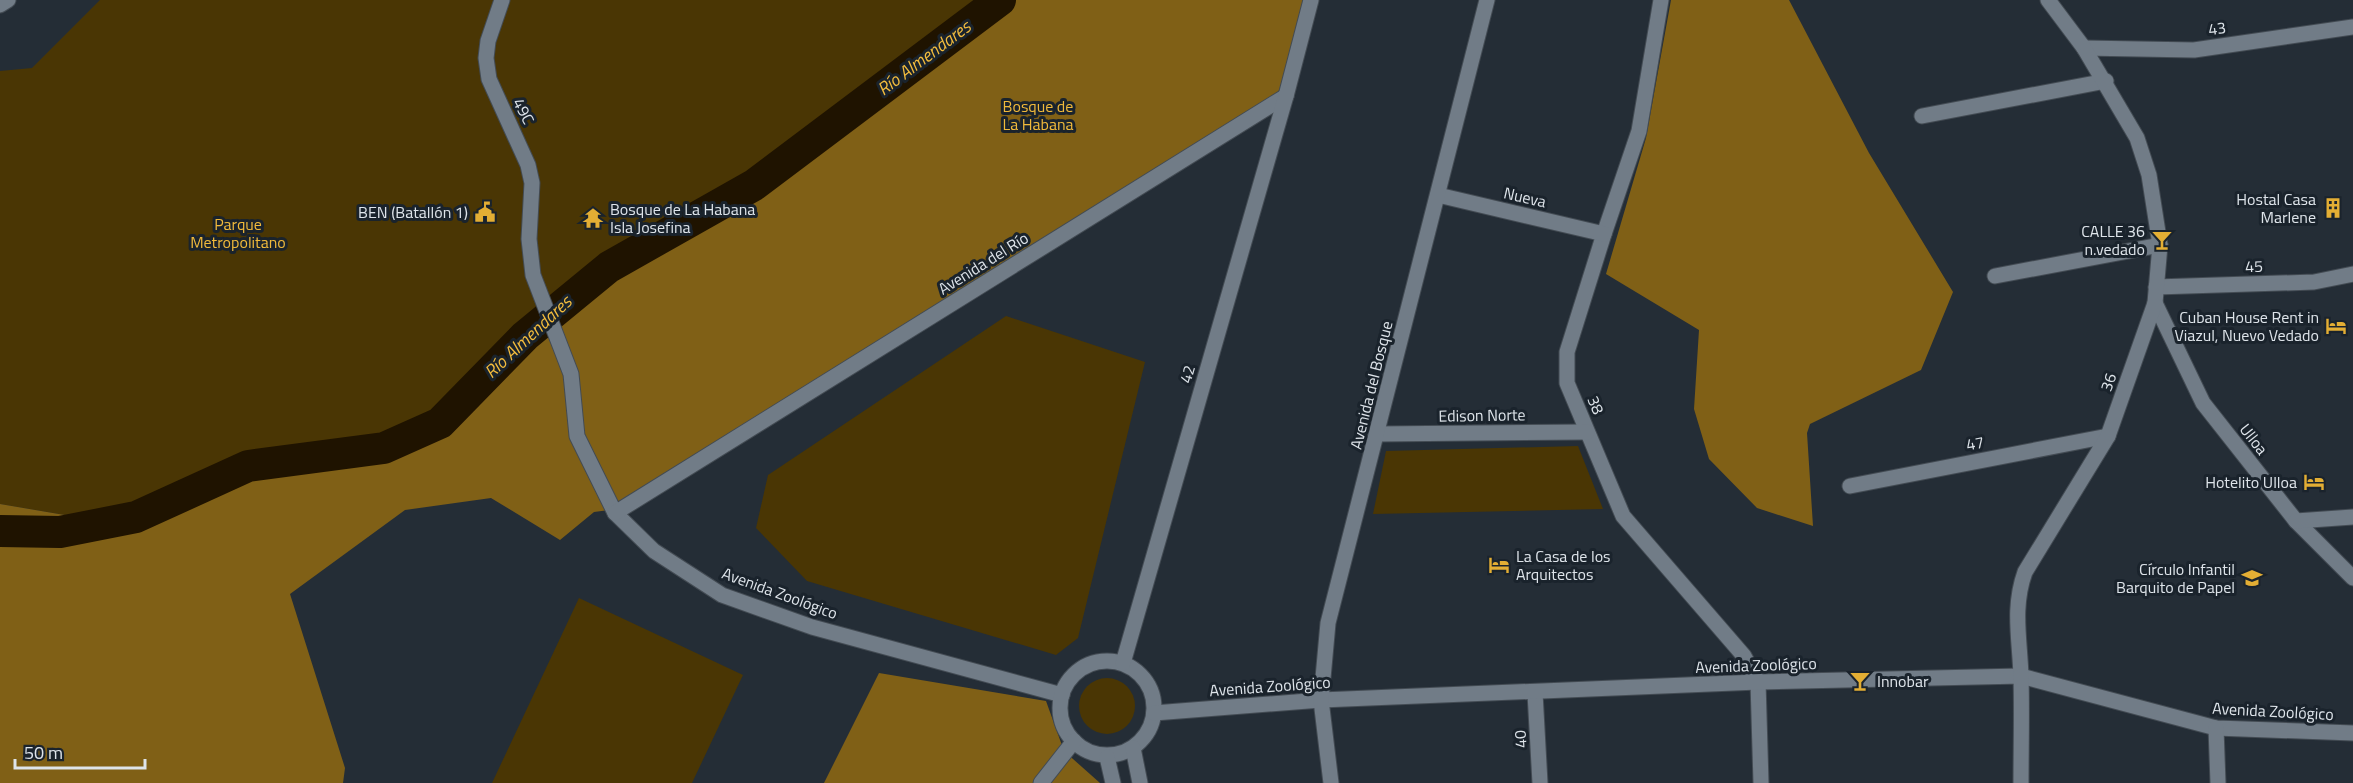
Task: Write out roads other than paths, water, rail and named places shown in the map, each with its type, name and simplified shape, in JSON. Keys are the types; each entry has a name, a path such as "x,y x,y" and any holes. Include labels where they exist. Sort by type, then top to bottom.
{"street":[{"path":"0,5 8,0"},
{"name":"49C","path":"502,0 488,40 486,68 493,90 528,165 532,183 529,239 533,275 571,374"},
{"path":"1286,96 1311,0"},
{"name":"Avenida del Bosque","path":"1331,783 1322,700 1328,623 1487,0"},
{"name":"38","path":"1661,0 1639,131 1567,352 1567,383 1623,516 1744,656 1758,682 1761,783"},
{"name":"36","path":"2021,783 2021,676 2016,616 2019,589 2025,572 2108,436 2155,303 2160,245 2149,175 2137,138 2106,81 2048,0"},
{"name":"43","path":"2084,48 2194,50 2353,27"},
{"path":"1922,116 2106,81"},
{"name":"Avenida del Río","path":"615,513 1286,96"},
{"name":"42","path":"1123,663 1286,96"},
{"name":"Nueva","path":"1438,195 1604,234"},
{"path":"1995,276 2160,245"},
{"name":"45","path":"2156,287 2314,282 2353,274"},
{"name":"Ulloa","path":"2155,303 2203,403 2296,521 2353,578"},
{"name":"Avenida Zoológico","path":"571,374 578,436 615,513 654,550 722,595 812,627 1062,695"},
{"name":"Edison Norte","path":"1377,434 1587,432"},
{"name":"47","path":"1850,486 2108,436"},
{"path":"2296,521 2353,517"},
{"path":"1108,660 1123,663 1137,670 1153,692 1152,725 1145,737 1133,748 1120,755 1107,757 1084,749 1066,732 1061,720 1062,695 1068,681 1079,670 1093,663 1108,660"},
{"name":"Avenida Zoológico","path":"1154,712 1322,700 1758,682 2021,676 2216,728 2353,733"},
{"name":"40","path":"1535,693 1540,783"},
{"path":"2216,728 2218,783"},
{"path":"1041,783 1074,741"},
{"path":"1133,748 1140,783"},
{"path":"1107,757 1113,783"}],"waterway":[{"name":"Río Almendares","path":"0,531 60,532 136,517 248,466 384,448 440,423 525,336 609,267 754,185 1000,0"}],"place":[{"name":"Hostal Casa Marlene","path":"2333,208"},
{"name":"BEN (Batallón 1)","path":"485,212"},
{"name":"Bosque de La Habana Isla Josefina","path":"593,218"},
{"name":"CALLE 36 n.vedado","path":"2162,240"},
{"name":"Cuban House Rent in Viazul, Nuevo Vedado","path":"2336,326"},
{"name":"Hotelito Ulloa","path":"2314,482"},
{"name":"La Casa de los Arquitectos","path":"1499,565"},
{"name":"Círculo Infantil Barquito de Papel","path":"2252,578"},
{"name":"Innobar","path":"1860,681"}],"park label":[{"name":"Bosque de La Habana","path":"1038,115"},
{"name":"Parque Metropolitano","path":"238,233"}]}
